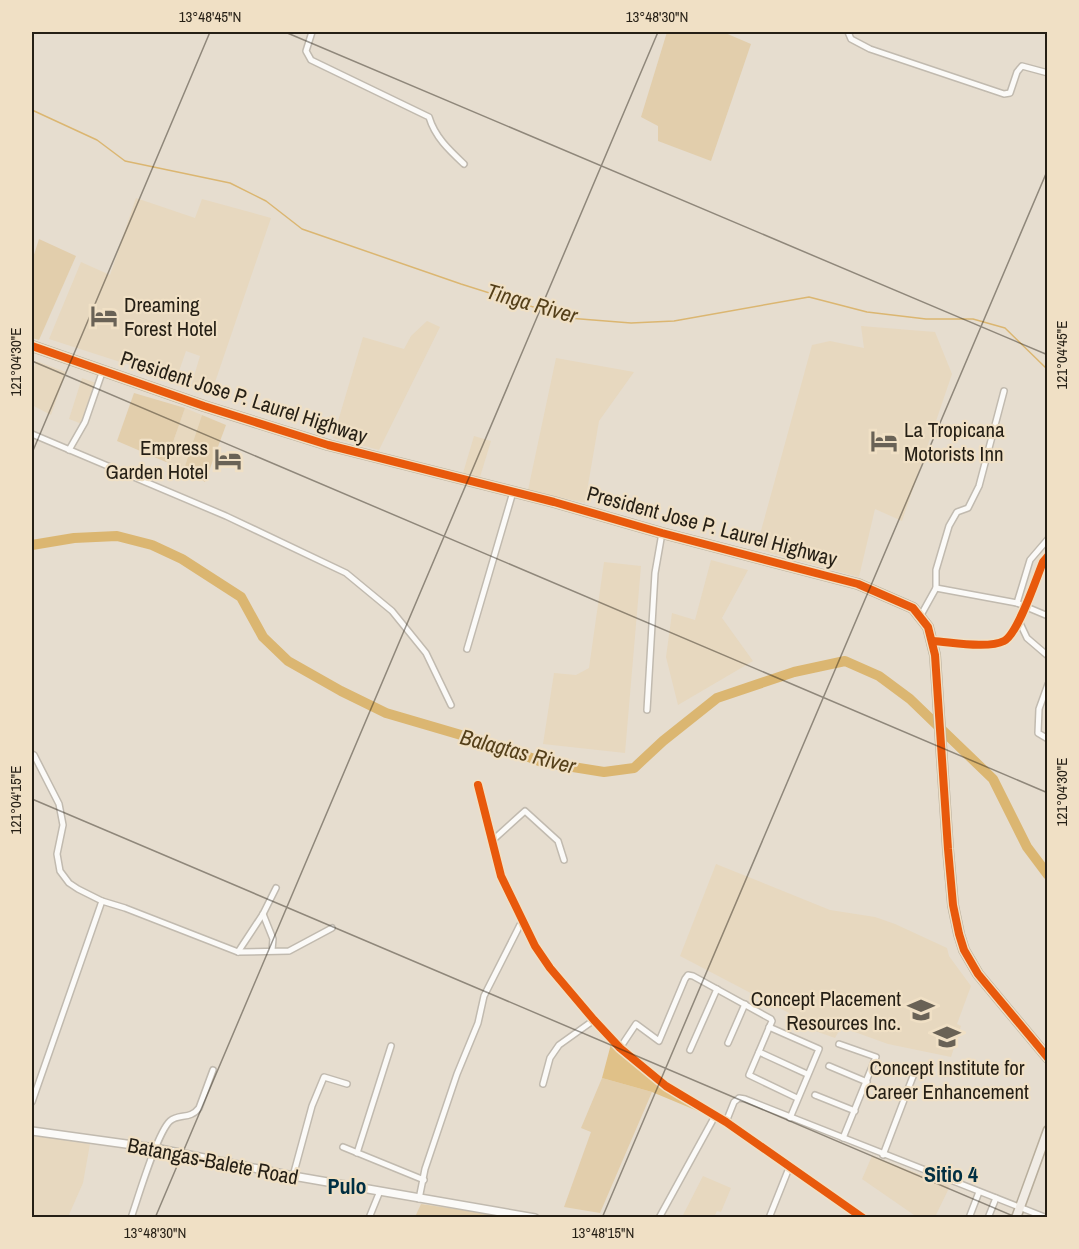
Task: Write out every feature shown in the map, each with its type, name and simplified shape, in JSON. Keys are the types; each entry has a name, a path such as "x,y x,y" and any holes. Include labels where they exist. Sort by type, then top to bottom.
{"highway":[{"name":"President Jose P. Laurel Highway","path":"32,346 287,433 858,584 902,602 921,615"},
{"path":"921,615 933,641 953,905 964,950 978,974 1047,1058"}],"main road":[{"path":"1016,1218 1047,1130"},
{"name":"Batangas-Balete Road","path":"32,1131 155,1148 293,1176 535,1218"}],"street":[{"path":"312,32 306,51 311,60 429,117 432,126 446,147 464,164"},
{"path":"848,32 851,39 870,49 1004,94 1010,93 1017,72 1022,66 1047,73"},
{"path":"69,450 85,422 103,370"},
{"path":"921,615 936,588 936,570 949,526 957,512 968,508 979,486 1004,391"},
{"path":"32,434 226,516 346,573 392,611 426,652 450,705"},
{"path":"467,649 513,492"},
{"path":"647,710 655,573 662,533"},
{"path":"1017,603 1030,560 1047,539"},
{"path":"933,641 992,645 1003,642 1010,636 1019,621 1047,556"},
{"path":"936,588 1017,603 1047,616"},
{"path":"1019,621 1027,638 1047,656"},
{"path":"1047,684 1039,709 1038,733 1047,739"},
{"path":"32,754 58,804 63,825 57,854 60,871 69,883 102,901 238,952 289,951 332,928"},
{"path":"478,785 501,876 535,946 550,968 594,1020 620,1048 666,1086 726,1122 863,1218"},
{"path":"493,840 525,811 558,841 564,860"},
{"path":"238,952 264,914 276,888"},
{"path":"32,1102 102,901"},
{"path":"264,914 273,939 272,950"},
{"path":"419,1199 425,1169 457,1074 478,1023 484,996 523,919"},
{"path":"620,1048 636,1024 659,1041 685,979 688,975 693,976 771,1019 749,1075 797,1098"},
{"path":"690,1050 717,989"},
{"path":"728,1043 745,1004"},
{"path":"543,1084 550,1058 559,1045 594,1020"},
{"path":"769,1027 819,1049 790,1118"},
{"path":"839,1044 876,1057 843,1138"},
{"path":"357,1153 391,1046"},
{"path":"759,1052 807,1074"},
{"path":"829,1066 867,1082"},
{"path":"131,1218 155,1148 172,1119 192,1115 199,1108 213,1070"},
{"path":"883,1155 915,1071"},
{"path":"293,1176 312,1106 324,1077 347,1084"},
{"path":"815,1095 855,1111"},
{"path":"726,1122 734,1102 739,1098 1047,1218"},
{"path":"659,1218 715,1116"},
{"path":"343,1147 424,1180"},
{"path":"769,1218 789,1168"},
{"path":"369,1218 381,1191"},
{"path":"969,1218 979,1192"},
{"path":"988,1218 996,1198"}],"shaded area":[{"path":"667,32 723,32 751,44 711,161 658,141 658,126 641,117"},
{"path":"136,198 195,218 202,199 271,218 211,394 191,386 200,356 186,351 176,380 49,339 81,262 110,275"},
{"path":"39,239 76,256 39,340 32,338 32,261"},
{"path":"427,321 440,327 379,450 333,438 363,337 404,349 411,336"},
{"name":"La Tropicana Motorists Inn","path":"861,326 935,332 952,374 902,521 875,509 859,577 756,549 812,345 830,341 864,348"},
{"path":"556,358 634,372 599,421 585,503 528,490"},
{"path":"36,361 66,372 51,415 32,405 32,374"},
{"path":"82,378 96,383 82,424 69,419"},
{"path":"134,393 185,408 166,462 117,441"},
{"path":"185,408 202,415 184,469 166,462"},
{"path":"202,415 226,425 205,482 184,469"},
{"path":"474,436 491,441 480,477 463,473"},
{"path":"711,560 748,570 722,618 753,661 678,705 666,657 672,613 695,620"},
{"path":"604,562 641,566 625,753 543,744 554,673 576,675 589,668"},
{"path":"716,864 830,910 875,917 895,924 947,948 949,956 971,986 957,1024 961,1026 951,1057 888,1044 841,1027 835,1038 787,1021 789,1013 680,956"},
{"path":"611,1044 647,1074 712,1117 652,1092 602,1078"},
{"path":"602,1078 652,1092 600,1213 564,1207 591,1132 581,1128"},
{"path":"32,1135 90,1144 83,1183 68,1217 32,1217"},
{"path":"872,1156 950,1186 935,1217 917,1217 862,1179"},
{"path":"703,1176 731,1188 721,1212 717,1211 714,1217 682,1217"},
{"path":"421,1204 497,1215 496,1218 415,1217"}],"waterway":[{"name":"Tinga River","path":"32,110 97,140 125,161 230,183 266,201 302,229 568,318 631,323 674,321 809,297 867,312 926,319 973,319 1005,328 1048,370"},
{"name":"Balagtas River","path":"32,545 74,538 117,536 152,545 182,559 241,597 263,637 288,661 341,691 386,713 502,747 542,762 604,772 634,768 663,741 717,698 794,672 845,661 879,676 910,699 993,779 1027,847 1048,875"}],"cycle path":[{"path":"32,346 204,406 328,445 554,502 662,533 858,584 913,608 928,627 935,655 948,849 953,905 959,934 964,950 978,974 1048,1058"},
{"path":"933,641 979,645 1004,641 1021,617 1043,562 1048,556"},
{"path":"478,785 501,876 535,946 550,968 594,1020 620,1048 666,1086 726,1122 863,1218"}],"place":[{"name":"Dreaming Forest Hotel","path":"104,316"},
{"name":"La Tropicana Motorists Inn","path":"884,441"},
{"name":"Empress Garden Hotel","path":"228,459"},
{"name":"Concept Placement Resources Inc.","path":"921,1010"},
{"name":"Concept Institute for Career Enhancement","path":"947,1037"}],"district":[{"name":"Sitio 4","path":"951,1174"},
{"name":"Pulo","path":"347,1186"}]}
